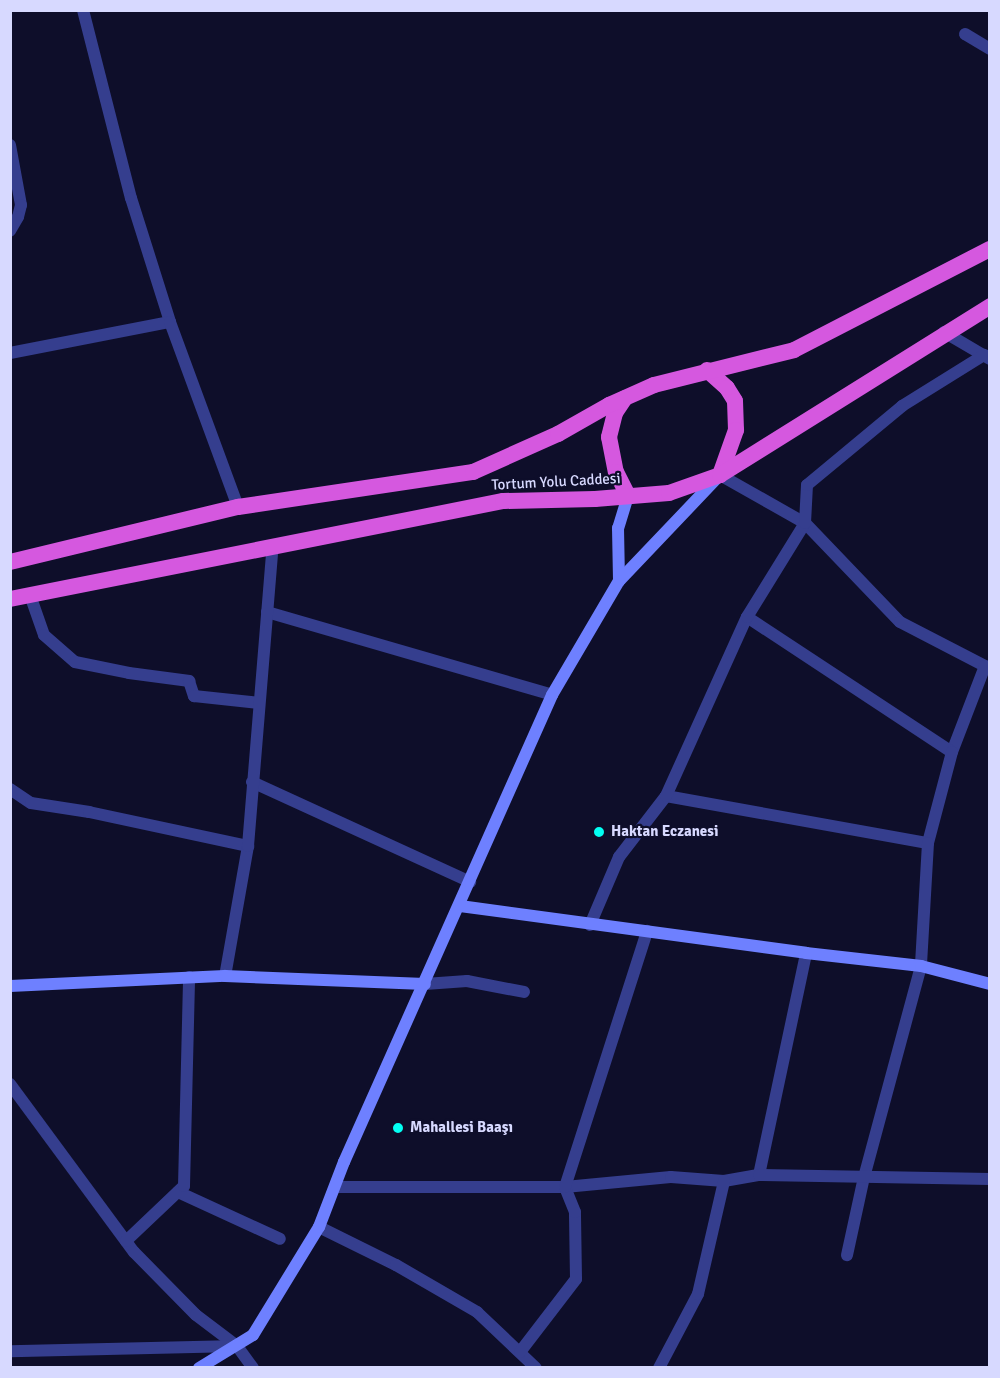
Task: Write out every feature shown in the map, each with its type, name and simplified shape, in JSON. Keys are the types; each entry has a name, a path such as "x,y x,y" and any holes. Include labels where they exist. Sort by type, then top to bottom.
{"highway":[{"name":"Tortum Yolu Caddesi","path":"10,562 238,507 473,472 558,434 654,385 794,350 990,249"},
{"name":"Tortum Yolu Caddesi","path":"10,600 273,545 503,501 669,493 720,474 944,332 990,306"},
{"path":"707,370 727,388 735,401 736,430 720,474"},
{"path":"625,398 615,413 609,437 616,472 628,496"}],"main road":[{"path":"199,1368 253,1335 319,1227 552,695 619,581 720,474"},
{"path":"619,581 618,528 628,496"},
{"path":"460,906 590,925 921,966 990,984"},
{"path":"10,986 225,976 425,984"}],"street":[{"path":"83,10 131,198 170,322 238,507"},
{"path":"965,34 990,49"},
{"path":"10,145 21,205 18,217 10,231"},
{"path":"10,353 170,322"},
{"path":"590,925 619,857 666,796 747,617 805,523 807,484 902,406 987,357 944,332"},
{"path":"720,474 805,523 900,621 985,666 952,752 928,843 921,966 864,1177 847,1255"},
{"path":"225,976 248,846 273,545"},
{"path":"30,595 44,635 75,662 129,673 189,681 194,696 259,703"},
{"path":"267,612 552,695"},
{"path":"747,617 952,752"},
{"path":"252,782 470,882"},
{"path":"10,789 32,803 89,812 248,846"},
{"path":"666,796 928,843"},
{"path":"520,1352 576,1279 575,1212 565,1187 647,931"},
{"path":"759,1175 806,953"},
{"path":"126,1241 184,1186 189,977"},
{"path":"425,984 467,981 524,992"},
{"path":"10,1084 126,1241 196,1315 237,1346 253,1368"},
{"path":"335,1187 565,1187 671,1177 724,1181 759,1175 990,1179"},
{"path":"659,1368 698,1294 724,1181"},
{"path":"178,1192 280,1239"},
{"path":"319,1227 396,1265 477,1312 536,1368"},
{"path":"10,1351 237,1346"}],"place":[{"name":"Haktan Eczanesi","path":"599,832"},
{"name":"Mahallesi Baaşı","path":"398,1128"}]}
